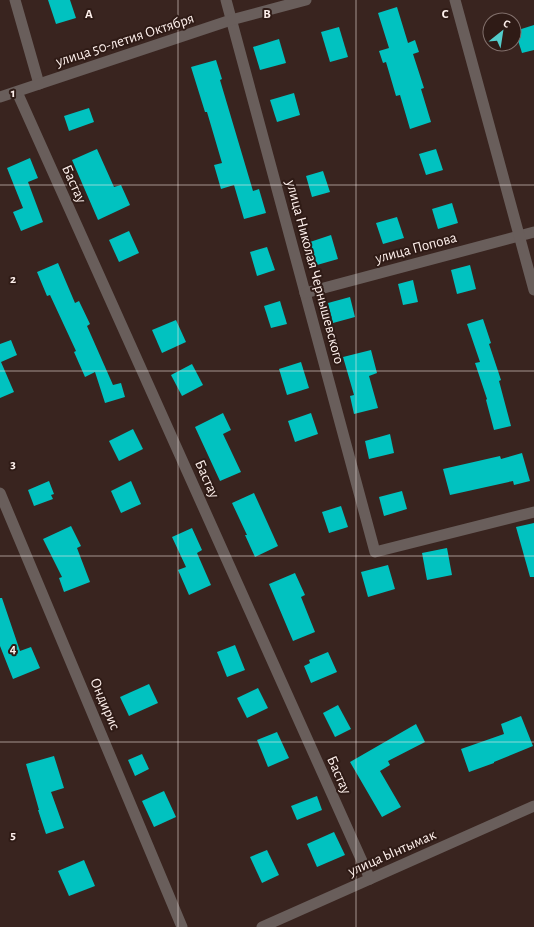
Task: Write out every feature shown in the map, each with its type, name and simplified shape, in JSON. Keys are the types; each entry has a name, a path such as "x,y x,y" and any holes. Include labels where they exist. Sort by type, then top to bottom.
{"street":[{"path":"15,0 39,84"},
{"name":"улица Николая Чернышевского","path":"226,0 375,552 534,512"},
{"name":"улица 50-летия Октября","path":"0,97 231,20 306,0"},
{"path":"454,0 534,290"},
{"name":"Бастау","path":"17,92 370,879"},
{"name":"улица Попова","path":"305,292 534,232"},
{"name":"Ондирис","path":"0,493 182,927"},
{"name":"улица Ынтымак","path":"262,927 534,806"}],"building":[{"path":"48,0 70,0 76,18 56,24"},
{"path":"397,7 408,43 415,40 419,52 413,54 424,88 421,89 431,122 410,129 400,95 396,96 386,62 383,63 379,51 389,48 378,13"},
{"path":"534,25 534,50 522,53 522,29"},
{"path":"339,27 348,57 330,62 321,32"},
{"path":"279,39 286,63 260,70 253,47"},
{"path":"216,60 222,79 220,80 253,191 259,189 266,213 244,219 234,185 221,189 214,165 222,163 207,112 205,112 191,67"},
{"path":"294,93 300,115 277,122 270,100"},
{"path":"89,108 94,122 69,131 64,116"},
{"path":"97,149 114,187 121,185 130,205 98,220 72,160"},
{"path":"436,149 443,170 426,175 419,154"},
{"path":"30,158 38,178 28,182 43,222 21,231 13,212 23,208 7,168"},
{"path":"323,171 330,192 312,197 306,176"},
{"path":"452,203 458,223 438,229 432,209"},
{"path":"397,217 404,238 383,244 376,223"},
{"path":"129,231 139,253 119,262 109,240"},
{"path":"331,235 338,259 317,265 310,242"},
{"path":"267,247 275,270 257,276 250,252"},
{"path":"58,263 75,303 79,301 90,324 87,326 113,385 121,383 125,397 105,403 95,372 85,377 74,352 76,351 50,295 47,296 37,272"},
{"path":"470,265 476,289 457,294 451,270"},
{"path":"413,280 418,302 403,305 398,284"},
{"path":"350,297 355,317 333,323 328,303"},
{"path":"280,301 287,324 271,328 264,306"},
{"path":"483,319 491,343 489,344 501,380 499,381 511,426 494,430 487,399 475,363 480,362 467,324"},
{"path":"176,320 186,342 162,353 152,330"},
{"path":"11,340 17,355 1,362 14,392 0,398 0,344"},
{"path":"371,350 377,373 369,376 378,408 354,414 350,396 354,395 343,357"},
{"path":"301,362 309,388 287,395 279,369"},
{"path":"192,364 203,385 182,396 171,375"},
{"path":"223,413 231,430 223,434 241,472 220,481 195,427"},
{"path":"311,413 318,434 295,442 288,421"},
{"path":"133,429 143,449 119,461 109,441"},
{"path":"390,434 394,453 369,459 365,441"},
{"path":"522,453 530,481 514,485 513,481 450,495 443,469 500,456 501,459"},
{"path":"49,481 54,494 51,495 53,499 34,506 28,490"},
{"path":"131,481 141,504 121,513 111,491"},
{"path":"402,491 407,509 384,516 379,497"},
{"path":"254,493 278,546 255,557 245,535 247,535 232,503"},
{"path":"341,506 348,527 329,533 322,512"},
{"path":"534,523 534,577 530,577 516,527"},
{"path":"71,526 81,546 77,548 90,582 64,592 59,578 62,577 43,539"},
{"path":"192,528 202,550 197,553 211,585 189,595 178,570 186,567 172,537"},
{"path":"447,548 452,575 427,580 422,553"},
{"path":"388,565 395,589 368,597 361,572"},
{"path":"295,573 305,595 301,597 315,632 293,641 269,584"},
{"path":"0,598 2,598 20,651 31,647 40,668 13,679 0,646"},
{"path":"235,645 245,670 227,677 217,652"},
{"path":"328,652 337,672 311,683 304,666 310,663 309,660"},
{"path":"149,684 158,703 129,716 120,697"},
{"path":"258,688 268,708 247,718 237,698"},
{"path":"338,705 351,729 335,737 323,713"},
{"path":"521,716 533,746 469,772 461,749 504,734 501,724"},
{"path":"416,724 425,742 388,761 390,765 380,771 401,807 382,817 350,762"},
{"path":"277,732 289,758 268,767 257,740"},
{"path":"142,754 149,769 135,776 128,760"},
{"path":"54,756 64,788 51,792 64,828 46,834 26,764"},
{"path":"164,791 176,817 154,827 142,801"},
{"path":"317,796 322,810 297,820 291,806"},
{"path":"334,832 345,855 317,867 307,844"},
{"path":"267,850 279,875 262,883 250,857"},
{"path":"84,860 95,886 69,896 58,871"}]}
